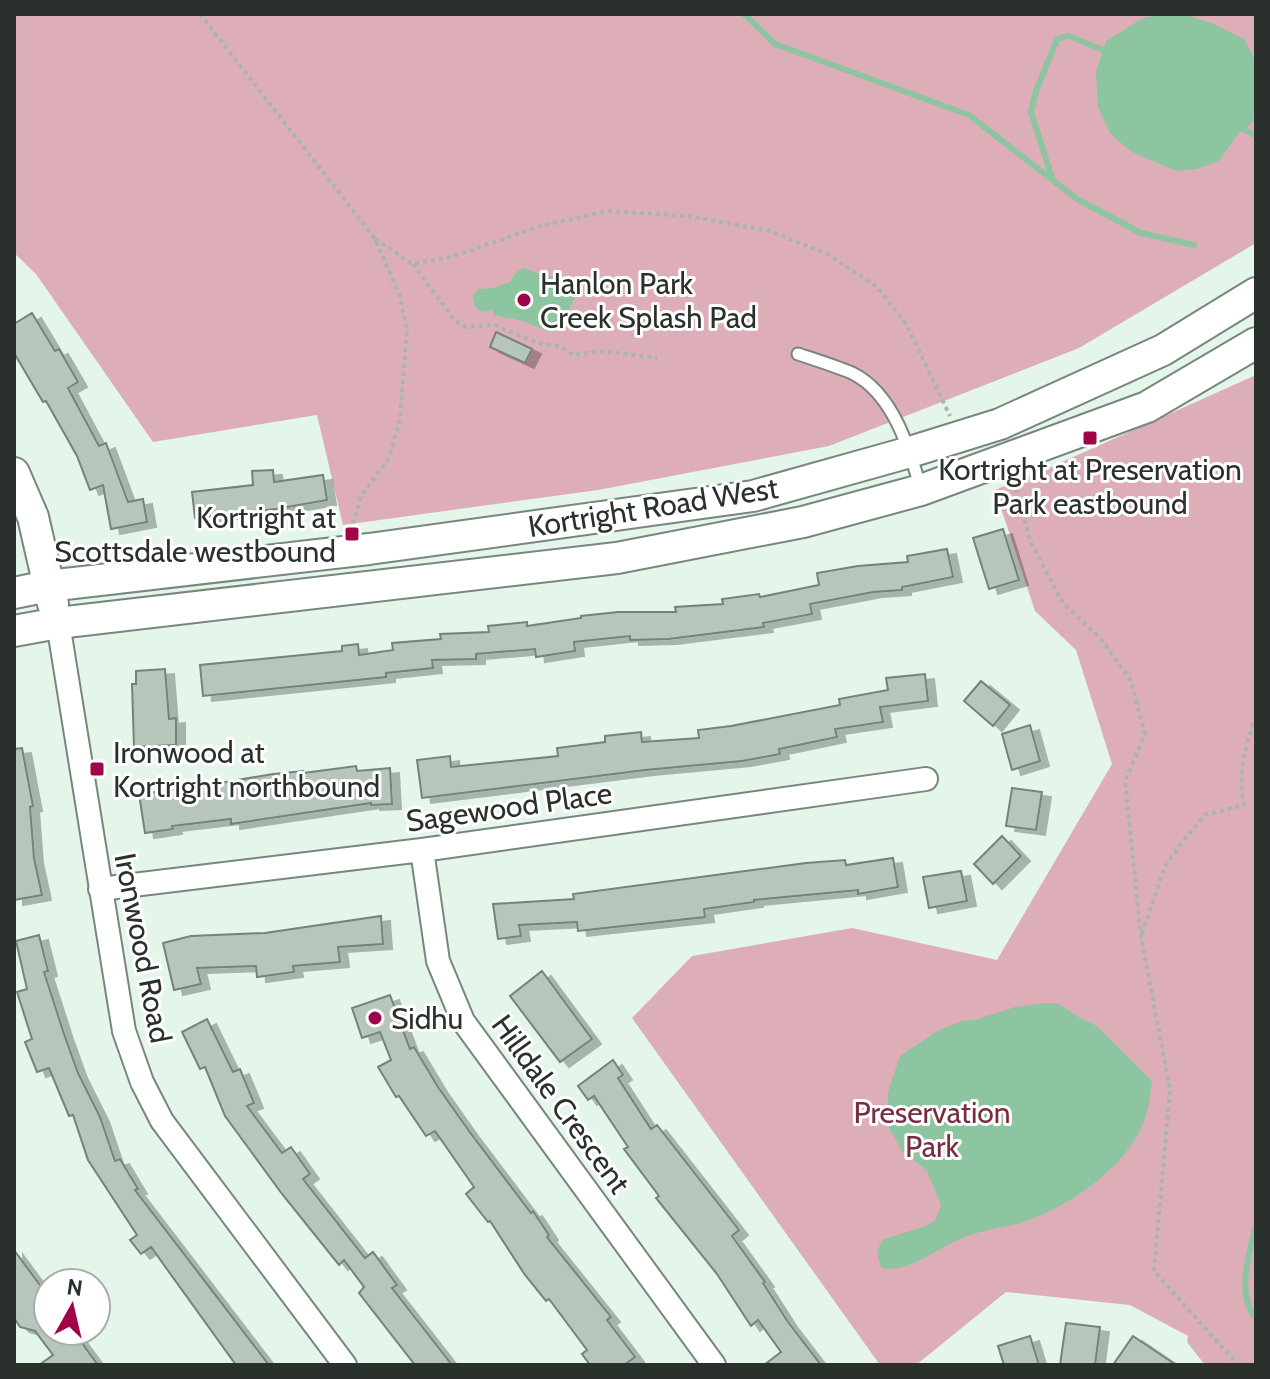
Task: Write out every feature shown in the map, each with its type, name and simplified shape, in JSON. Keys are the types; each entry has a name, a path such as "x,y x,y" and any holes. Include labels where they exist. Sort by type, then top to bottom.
{"street":[{"name":"Kortright Road West","path":"14,593 48,586 369,549 753,496 1000,424 1163,350 1256,293"},
{"name":"Kortright Road West","path":"14,631 58,623 617,558 803,522 921,490 1147,407 1256,343"},
{"path":"14,473 33,517 58,623"},
{"name":"Ironwood Road","path":"58,623 124,1031 142,1082 162,1121 345,1365"},
{"name":"Sagewood Place","path":"100,889 422,850 926,779"},
{"name":"Hilldale Crescent","path":"422,850 438,961 463,1021 714,1365"}],"lane":[{"path":"798,354 854,374 882,397 910,452 921,490"}],"path":[{"path":"200,14 375,239 399,294 407,329 400,419 389,458 361,496 353,523"},
{"path":"412,264 451,257 537,227 607,211 688,216 770,231 829,255 878,288 906,324 951,418"},
{"path":"375,239 412,264 455,321 466,327 495,325 537,343 562,347 573,355 601,351 657,358"},
{"path":"1013,479 1031,543 1063,603 1100,638 1130,679 1145,734 1125,781 1141,936 1170,1090 1154,1271 1238,1365"},
{"path":"1141,936 1165,866 1184,840 1205,815 1244,805 1240,787 1243,756 1256,715"}],"green space":[{"path":"14,14 1256,14 1256,243 1079,348 829,446 598,490 343,525 317,415 153,442 36,274 14,253"},
{"name":"Preservation Park","path":"1256,375 1256,1365 1205,1365 1187,1342 1188,1336 1130,1305 1006,1292 916,1365 880,1365 632,1018 692,956 852,928 997,960 1112,764 1076,650 1035,611 995,490"}],"shaded area":[{"path":"1183,14 1214,24 1244,39 1256,61 1256,106 1252,123 1238,134 1219,161 1197,169 1176,171 1130,151 1110,133 1098,107 1096,72 1106,41 1143,18"},
{"name":"Hanlon Park Creek Splash Pad","path":"525,268 565,282 576,292 561,326 549,332 523,321 493,315 493,310 481,312 475,306 473,297 478,289 510,282 517,271"},
{"path":"1059,1004 1097,1026 1152,1081 1145,1118 1132,1145 1091,1186 1058,1207 1024,1222 965,1237 903,1267 881,1268 877,1252 882,1240 928,1225 936,1219 941,1205 927,1171 902,1151 887,1124 888,1092 900,1056 939,1030 962,1021 1015,1007"}],"building":[{"path":"32,313 55,351 59,349 78,382 68,388 99,446 106,443 128,502 143,499 147,522 111,529 103,485 90,490 77,456 14,353 14,324"},
{"path":"496,332 532,349 525,363 490,347"},
{"path":"273,470 274,482 323,475 327,500 195,518 192,492 253,485 252,471"},
{"path":"1003,529 1019,580 989,589 973,538"},
{"path":"947,549 953,577 902,587 902,590 810,604 812,614 763,623 764,627 668,639 630,640 630,636 574,642 575,651 536,657 535,649 476,654 476,659 432,660 433,668 386,673 386,677 203,696 200,665 342,651 342,646 358,644 359,655 393,650 392,643 441,639 440,634 489,632 488,626 527,622 527,626 618,612 676,612 675,607 723,604 722,599 759,594 760,597 819,585 817,573 908,562 907,556"},
{"path":"165,669 169,719 176,718 176,745 134,747 132,684 136,684 136,671"},
{"path":"925,674 928,701 880,707 883,722 835,729 837,737 779,749 780,754 422,798 417,760 450,756 451,767 558,756 557,748 605,742 605,736 641,732 642,742 699,738 698,730 840,705 839,699 888,690 886,678"},
{"path":"981,681 1010,705 993,726 964,701"},
{"path":"1030,725 1040,761 1012,770 1002,734"},
{"path":"22,748 33,806 30,807 34,858 42,895 14,900 14,749"},
{"path":"356,766 357,771 390,768 392,804 371,803 231,824 231,819 172,826 173,829 145,833 139,794 202,783 202,786 273,774"},
{"path":"1012,788 1042,792 1036,830 1006,826"},
{"path":"1002,836 1021,856 993,884 974,864"},
{"path":"893,858 898,887 858,894 858,890 754,900 704,909 705,917 578,931 577,922 519,925 521,936 498,939 493,904 574,899 573,894 806,863 845,860 846,865"},
{"path":"961,871 967,901 929,908 923,877"},
{"path":"381,916 383,944 338,947 340,962 293,966 294,972 257,977 256,966 197,968 201,984 174,990 163,943 191,936 265,933"},
{"path":"39,935 48,971 44,972 64,1034 78,1073 100,1117 115,1161 120,1159 138,1189 135,1190 269,1365 236,1365 151,1247 141,1254 130,1240 137,1235 88,1160 73,1115 69,1116 49,1068 37,1072 25,1042 32,1039 17,992 27,989 16,941"},
{"path":"542,971 592,1039 560,1062 510,996"},
{"path":"390,995 410,1049 414,1047 469,1131 611,1317 607,1320 635,1357 624,1365 590,1365 582,1354 587,1350 549,1299 546,1301 525,1275 490,1221 466,1194 474,1187 435,1131 426,1136 399,1096 396,1097 378,1067 391,1060 380,1032 362,1038 352,1008"},
{"path":"207,1019 233,1072 240,1069 254,1103 247,1106 282,1153 291,1147 310,1174 303,1179 365,1258 373,1252 397,1285 392,1288 452,1365 415,1365 359,1293 364,1287 344,1260 339,1265 225,1116 205,1067 200,1069 182,1032"},
{"path":"613,1060 623,1075 618,1078 651,1129 657,1125 739,1230 732,1236 765,1282 788,1322 821,1365 764,1365 781,1352 758,1320 751,1326 717,1274 656,1198 659,1196 624,1149 628,1147 594,1096 588,1100 578,1086"},
{"path":"14,1250 32,1274 32,1330 20,1327 14,1318"},
{"path":"1066,1323 1100,1327 1095,1365 1060,1365"},
{"path":"1030,1336 1039,1365 1004,1365 998,1346"},
{"path":"1133,1336 1176,1365 1113,1365"},
{"path":"47,1347 85,1347 98,1365 39,1365 53,1355"}],"waterway":[{"path":"744,14 775,44 969,115 1077,199 1141,233 1194,245"},
{"path":"1052,178 1031,112 1057,39 1069,36 1110,53"},
{"path":"1238,126 1256,136"},
{"path":"1256,1226 1245,1286 1250,1309 1256,1318"}],"place":[{"name":"Hanlon Park Creek Splash Pad","path":"524,300"},
{"name":"Kortright at Preservation Park eastbound","path":"1090,438"},
{"name":"Kortright at Scottsdale westbound","path":"352,534"},
{"name":"Ironwood at Kortright northbound","path":"97,769"},
{"name":"Sidhu","path":"375,1018"}]}
